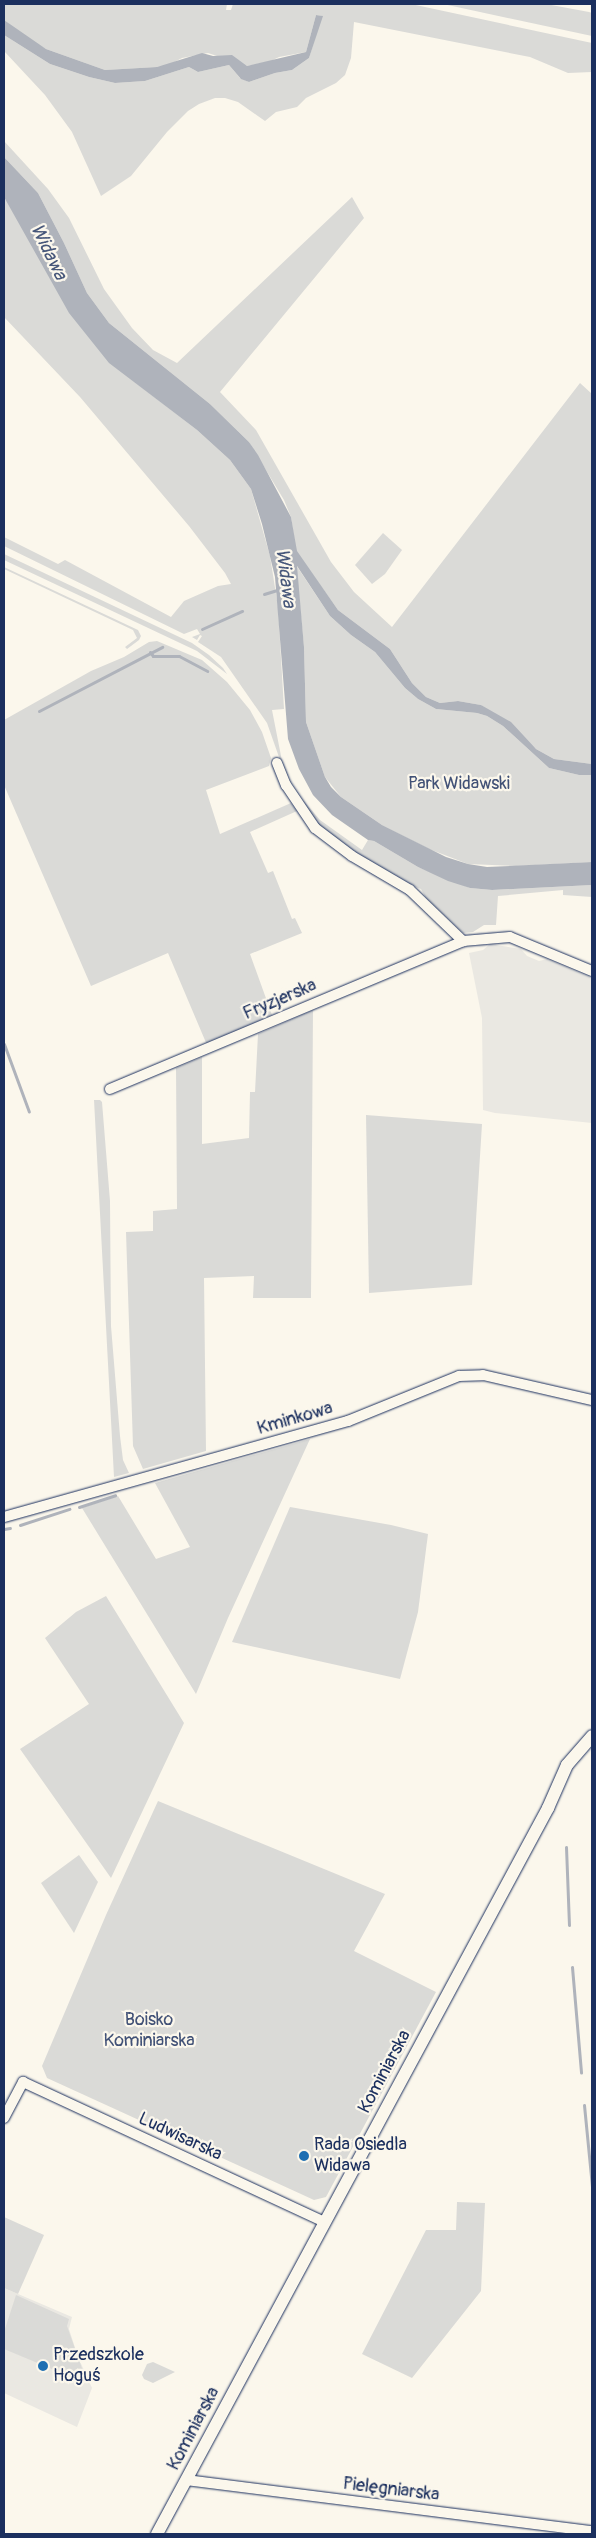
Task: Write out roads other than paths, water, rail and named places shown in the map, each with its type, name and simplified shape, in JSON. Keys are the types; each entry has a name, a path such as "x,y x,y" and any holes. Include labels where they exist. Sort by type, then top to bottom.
{"street":[{"path":"277,763 286,785 315,828 352,856 410,890 463,941"},
{"name":"Fryzjerska","path":"110,1089 463,941 510,937 592,971"},
{"name":"Kminkowa","path":"4,1517 348,1421 459,1376 476,1374 495,1377 592,1400"},
{"name":"Kominiarska","path":"157,2534 548,1808 567,1765 592,1736"},
{"name":"Ludwisarska","path":"4,2118 23,2082 324,2222"},
{"name":"Pielęgniarska","path":"186,2480 592,2533"},
{"path":"592,2523 592,2533"}],"water":[{"path":"316,15 323,16 309,58 292,70 275,73 249,82 241,79 229,65 198,72 189,67 145,81 115,83 89,77 50,64 4,35 4,20 46,49 105,70 157,67 202,53 213,56 232,55 247,66 306,52"},
{"name":"Widawa","path":"4,157 38,193 87,293 109,323 210,404 249,442 258,455 291,517 297,551 338,610 390,649 412,683 426,697 440,703 458,701 481,705 511,722 536,749 554,759 592,764 592,775 579,775 549,768 503,726 487,716 477,713 436,709 418,699 405,688 375,652 351,635 330,616 297,566 304,647 306,722 325,777 331,787 341,797 382,825 446,857 468,864 487,867 592,862 592,885 492,890 470,888 448,881 418,867 374,841 368,840 332,815 313,795 299,769 288,739 275,577 251,489 230,460 197,430 109,363 69,313 4,197"}],"waterway":[{"name":"Widawa","path":"264,594 280,589"},
{"path":"202,629 242,611"},
{"path":"39,711 162,647"},
{"path":"150,652 153,656 179,656 207,671"},
{"path":"4,1044 29,1112"},
{"path":"79,1507 115,1495"},
{"path":"20,1525 69,1509"},
{"path":"4,1529 10,1528"},
{"path":"566,1847 569,1925"},
{"path":"572,1967 581,2073"},
{"path":"584,2105 592,2187"}],"place":[{"name":"Rada Osiedla Widawa","path":"304,2156"},
{"name":"Przedszkole Hoguś","path":"43,2366"}],"park label":[{"name":"Park Widawski","path":"459,784"},
{"name":"Boisko Kominiarska","path":"149,2031"}]}
